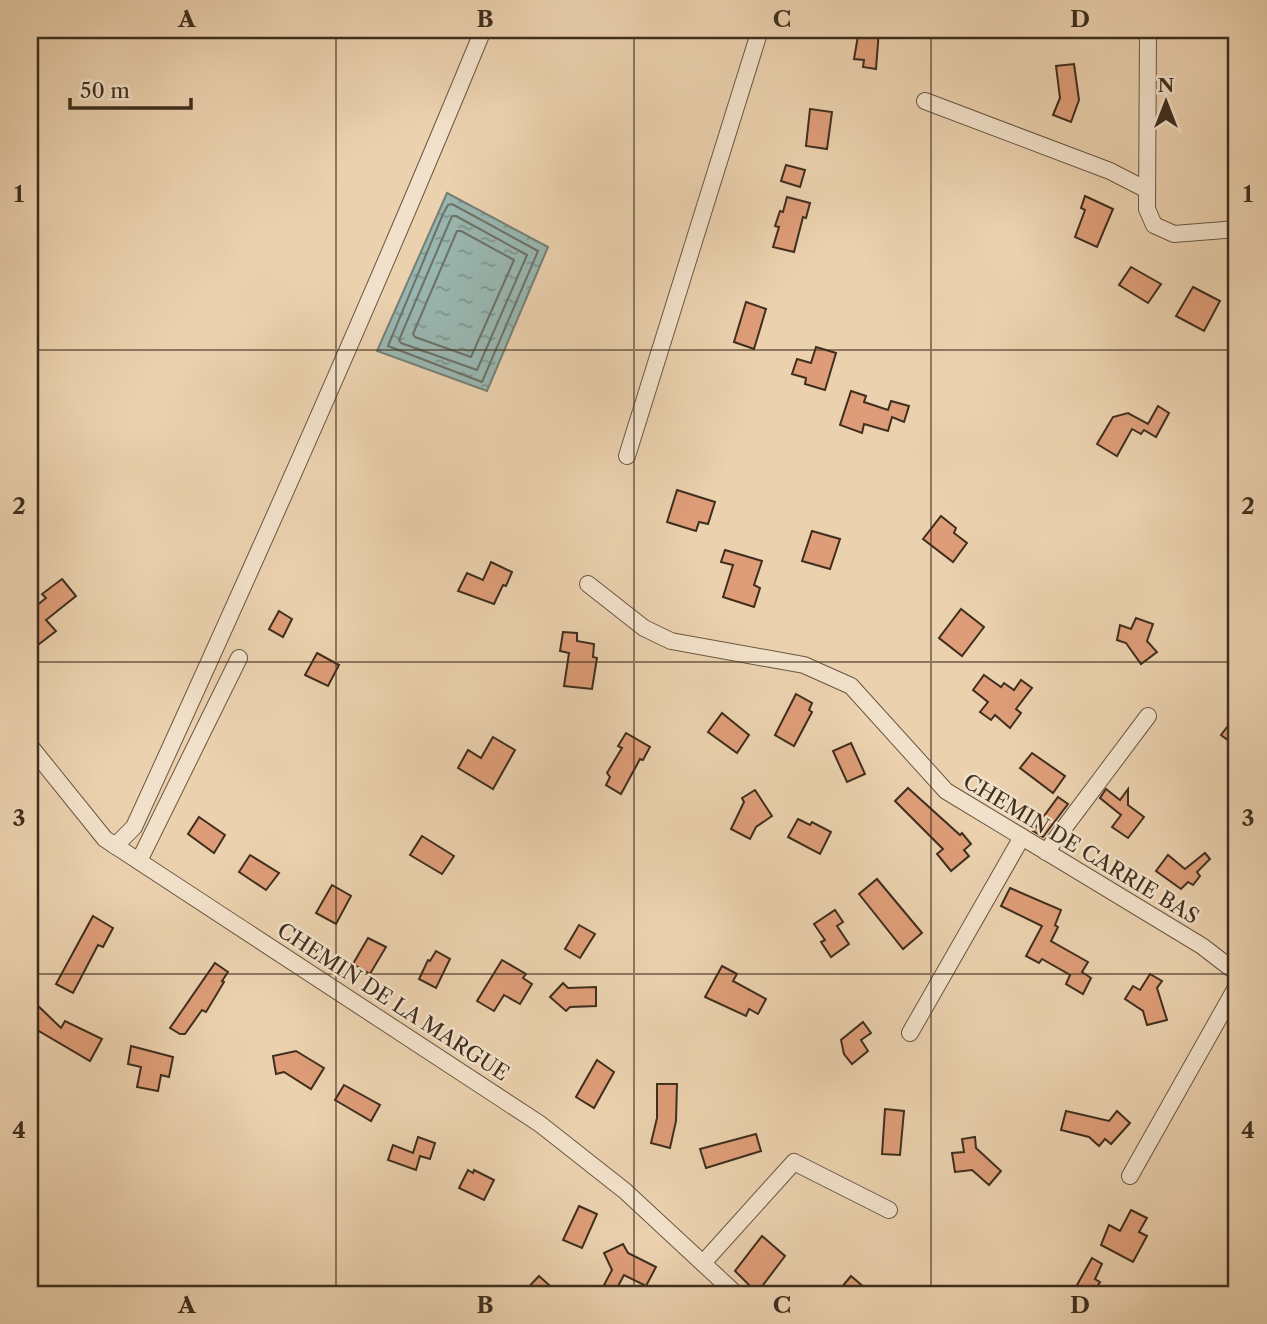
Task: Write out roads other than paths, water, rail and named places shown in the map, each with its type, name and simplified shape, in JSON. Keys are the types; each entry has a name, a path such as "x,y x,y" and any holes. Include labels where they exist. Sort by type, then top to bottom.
{"street":[{"path":"115,846 134,827 272,526 483,30"},
{"path":"626,456 761,30"},
{"path":"1148,30 1147,209 1154,225 1174,234 1237,229"},
{"path":"925,101 1110,171 1147,190"},
{"name":"CHEMIN DE CARRIE BAS","path":"588,584 644,628 671,641 804,665 851,685 946,792 1202,946 1237,973"},
{"path":"139,861 239,658"},
{"path":"1046,852 1148,716"},
{"name":"CHEMIN DE LA MARGUE","path":"30,746 105,839 540,1124 625,1191 736,1294"},
{"path":"910,1033 1022,838"},
{"path":"1130,1176 1237,986"},
{"path":"703,1263 794,1162 889,1210"}],"water":[{"path":"447,193 548,247 487,391 377,351"}]}
